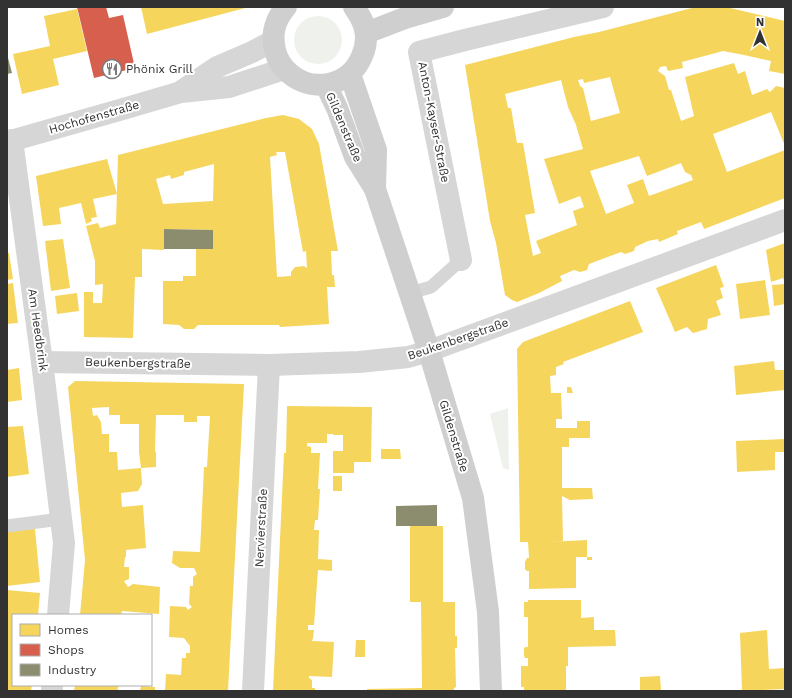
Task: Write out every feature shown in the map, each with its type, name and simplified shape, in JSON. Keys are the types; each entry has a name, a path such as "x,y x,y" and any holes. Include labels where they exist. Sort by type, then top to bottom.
{"main road":[{"path":"286,7 275,24 273,41 276,55 284,69 294,77 306,83 316,85 326,85 339,81 350,74 361,60 366,40 366,33 361,18 354,7"},
{"path":"366,33 405,18 443,7"},
{"name":"Gildenstraße","path":"350,74 376,150 375,189"},
{"name":"Gildenstraße","path":"326,85 355,156 375,189 429,351 473,498 488,612 491,691"}],"street":[{"name":"Anton-Kayser-Straße","path":"462,260 419,52 603,7"},
{"name":"Hochofenstraße","path":"180,92 217,67 273,41"},
{"name":"Hochofenstraße","path":"10,141 180,92 229,87 284,69"},
{"name":"Am Heedbrink","path":"10,141 42,362 62,519 64,543 58,614"},
{"name":"Beukenbergstraße","path":"42,362 269,365 359,362 408,358 785,220"},
{"name":"Nervierstraße","path":"253,691 269,365"}],"lane":[{"path":"410,293 431,287 462,260"},
{"path":"7,526 62,519"}],"shaded area":[{"path":"318,16 327,18 335,23 340,31 342,40 340,49 335,57 327,62 318,64 309,62 301,57 296,49 294,40 296,31 301,23 309,18"},
{"path":"508,408 509,470 503,468 490,414"}],"building: Homes":[{"path":"141,7 249,7 147,34"},
{"path":"696,7 726,7 785,21 785,74 769,71 771,61 723,51 682,62 683,68 668,71 666,66 660,67 658,71 665,76 681,121 694,116 685,77 734,63 738,74 745,71 752,95 767,89 770,92 776,86 785,88 785,146 771,112 713,134 727,172 785,150 785,198 704,229 701,222 677,231 678,234 659,242 658,239 648,241 635,247 634,251 625,254 621,252 589,264 587,270 580,272 574,270 560,276 562,281 517,302 505,295 496,243 490,221 465,65","holes":["610,77 620,113 591,121 583,88 580,86 578,80 583,79 584,83","561,80 568,107 576,125 583,149 544,159 559,204 580,196 584,207 573,211 577,225 536,241 541,253 533,256 525,215 535,213 523,143 517,143 511,108 508,108 505,94","639,156 647,176 681,163 685,172 691,175 693,180 649,196 643,179 627,185 634,203 606,214 590,171"]},
{"path":"77,9 87,51 53,59 59,85 22,94 13,54 50,46 44,16"},
{"path":"283,115 299,119 312,129 319,144 338,251 331,251 332,275 334,275 335,287 327,287 329,324 280,327 279,325 198,325 194,329 184,329 179,325 163,324 163,281 183,281 183,276 196,276 196,249 213,249 213,230 164,229 164,250 142,249 142,277 135,277 133,338 84,337 84,292 93,292 93,303 102,303 103,284 95,285 95,261 86,226 98,223 100,228 116,224 118,155","holes":["276,152 285,152 303,252 306,251 307,268 304,266 295,267 291,272 291,276 277,277 270,157 277,155","214,164 213,201 163,204 156,179 170,175 171,179 184,175 184,172"]},
{"path":"107,159 117,194 93,199 97,217 91,218 92,221 86,224 81,203 59,208 61,224 43,226 36,176"},
{"path":"63,239 70,288 51,291 45,241"},
{"path":"785,243 785,280 784,281 783,278 771,282 766,250"},
{"path":"7,253 9,253 13,279 7,280"},
{"path":"716,265 724,287 720,288 723,298 716,301 721,315 708,319 707,329 693,333 687,327 675,332 656,288"},
{"path":"765,280 770,315 740,319 736,284"},
{"path":"13,283 18,323 7,324 7,284"},
{"path":"785,284 785,304 774,306 772,285"},
{"path":"77,293 79,311 57,314 55,296"},
{"path":"630,301 643,332 563,362 564,364 556,367 556,375 550,376 551,393 561,393 562,419 556,419 556,428 577,428 577,421 590,421 590,438 569,438 569,447 562,447 562,488 592,488 593,499 570,500 562,496 563,541 549,542 587,540 587,557 576,557 576,588 529,589 529,571 525,569 525,562 527,558 529,558 528,542 520,542 517,349 523,342"},
{"path":"774,361 775,370 785,370 785,390 736,395 734,366"},
{"path":"19,368 22,400 7,402 7,370"},
{"path":"75,381 244,384 228,691 165,691 166,674 181,675 182,658 186,658 186,653 190,653 190,646 184,638 169,637 170,606 186,607 188,610 192,607 189,604 190,586 193,586 193,577 197,574 194,568 180,568 172,563 173,551 200,552 204,467 207,467 210,416 197,416 197,422 184,422 184,415 156,415 156,467 141,468 142,484 138,491 121,493 122,507 143,505 146,548 126,550 124,567 129,567 129,579 124,581 128,587 133,584 160,587 159,614 122,611 121,614 80,614 85,560 68,387","holes":["109,407 109,415 120,415 120,424 139,424 139,452 141,468 118,470 117,452 109,452 109,434 102,434 101,422 97,415 93,416 92,408"]},
{"path":"567,387 571,387 573,393 567,393"},
{"path":"287,406 372,407 371,462 354,462 354,473 333,473 333,451 343,451 343,435 327,434 327,443 307,443 307,446 311,447 311,453 320,453 318,520 315,520 314,530 319,530 318,559 332,560 332,571 318,570 314,625 308,625 308,630 314,630 312,641 334,642 332,677 309,676 312,680 312,688 315,688 315,691 273,691 284,453 286,453"},
{"path":"23,426 29,474 7,477 7,427"},
{"path":"785,439 785,452 775,452 775,470 737,472 736,441"},
{"path":"381,449 400,449 401,459 381,459"},
{"path":"333,476 342,476 342,491 333,491"},
{"path":"410,526 443,526 443,602 455,602 455,636 457,636 457,648 455,648 456,687 454,688 454,691 367,691 367,689 422,688 421,602 410,602"},
{"path":"35,529 40,582 7,586 7,531"},
{"path":"587,557 592,557 592,560 587,560"},
{"path":"7,590 40,593 38,614 12,614 12,686 32,686 31,691 7,691"},
{"path":"528,600 581,600 581,618 594,617 594,630 615,630 616,646 568,647 566,691 524,691 524,687 521,687 521,666 528,666 528,658 525,658 524,656 524,649 525,647 528,647 528,617 524,617 524,602 528,602"},
{"path":"767,630 769,669 785,668 785,689 742,691 740,633"},
{"path":"356,640 365,640 365,657 355,657"},
{"path":"660,676 661,691 640,691 640,677"},
{"path":"75,686 119,686 117,688 119,691 74,691"},
{"path":"141,686 155,687 155,691 140,691"}],"building: Shops":[{"path":"77,7 106,7 109,18 123,15 135,68 94,78"}],"building: Industry":[{"path":"7,54 12,73 7,74"},
{"path":"164,229 213,230 213,249 164,249"},
{"path":"437,505 437,526 396,526 396,506"}],"place":[{"name":"Phönix Grill","path":"112,69"}]}
